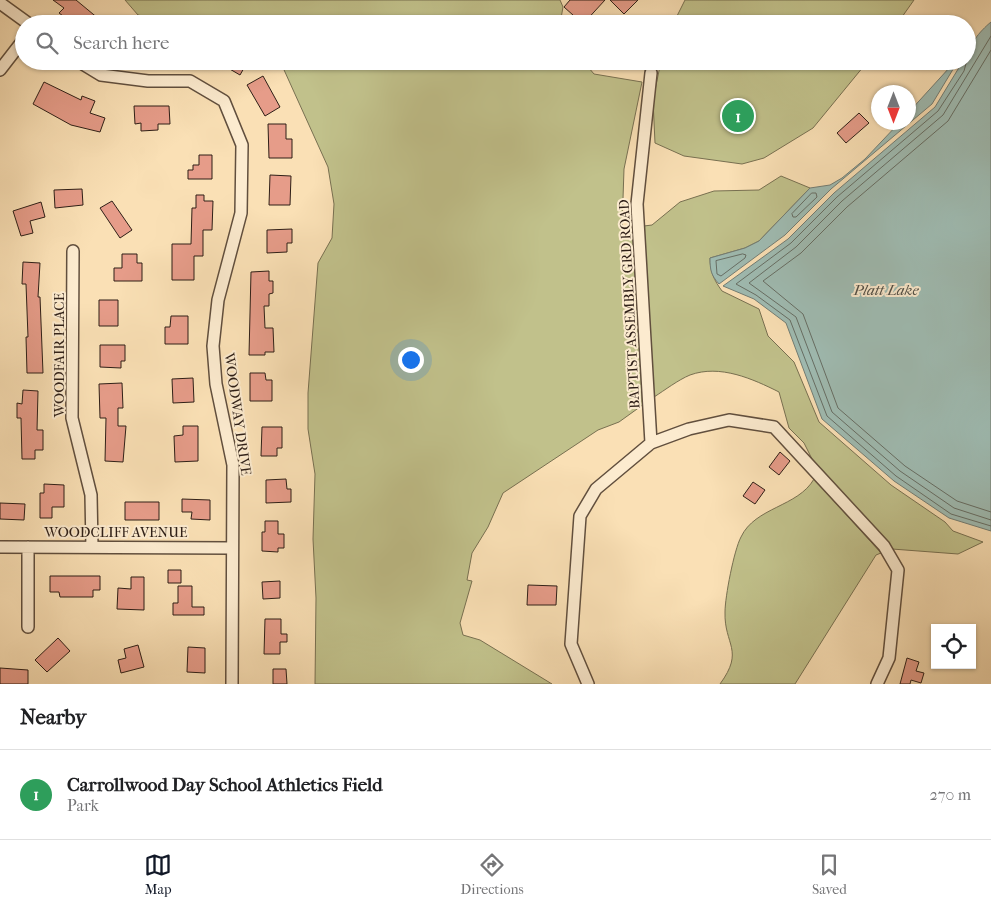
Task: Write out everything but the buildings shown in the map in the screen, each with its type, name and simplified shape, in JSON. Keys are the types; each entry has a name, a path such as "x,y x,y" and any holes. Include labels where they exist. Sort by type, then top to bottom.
{"street":[{"path":"0,3 17,15"},
{"path":"0,70 15,51"},
{"name":"WOODWAY DRIVE","path":"93,70 101,75 148,81 190,81 224,102 242,145 240,213 218,300 213,346 216,384 233,466 232,684"},
{"name":"BAPTIST ASSEMBLY GRD ROAD","path":"651,73 638,204 651,443"},
{"name":"WOODFAIR PLACE","path":"73,251 72,418 91,495 92,547"},
{"path":"588,684 571,644 580,516 596,489 651,443 689,429 729,420 774,427 884,546 898,570 889,658 876,684"},
{"name":"WOODCLIFF AVENUE","path":"0,547 232,548"},
{"path":"28,547 28,627"}],"green space":[{"path":"125,0 560,0 563,7 562,15 138,15"},
{"path":"685,0 914,0 903,15 678,15"},
{"path":"284,70 591,70 594,74 642,82 624,169 622,228 634,227 644,404 619,422 598,430 503,493 488,527 472,553 467,580 472,581 460,623 463,635 480,640 552,684 315,684 316,598 313,539 315,474 308,429 308,393 318,263 332,238 334,204 328,167"},
{"path":"659,70 861,70 813,128 764,158 742,164 684,156 655,143 653,100"},
{"path":"781,176 810,188 759,241 745,248 710,258 713,276 722,291 759,309 768,336 794,362 819,422 891,485 945,522 953,531 983,542 958,554 892,549 814,463 804,443 789,428 779,392 758,382 736,374 713,371 701,372 685,377 654,397 644,226 652,225 680,202 714,191 759,190"},
{"path":"814,479 881,553 876,555 795,684 720,684 731,663 732,648 727,632 725,605 738,543 748,527 756,519 798,496"}],"water":[{"name":"Platt Lake","path":"991,22 991,531 949,518 894,481 822,419 786,323 754,299 723,286 788,239 834,193 908,130 916,130 916,123 935,107 958,70 976,70 976,38"},
{"path":"947,70 953,70 932,104 916,117 916,104"},
{"path":"892,130 901,130 831,189 785,235 719,284 714,278 710,266 710,258 745,248 759,241 810,188 830,185 842,178 865,159"}],"place":[{"name":"Carrollwood Day School Athletics Field","path":"738,116"}]}
